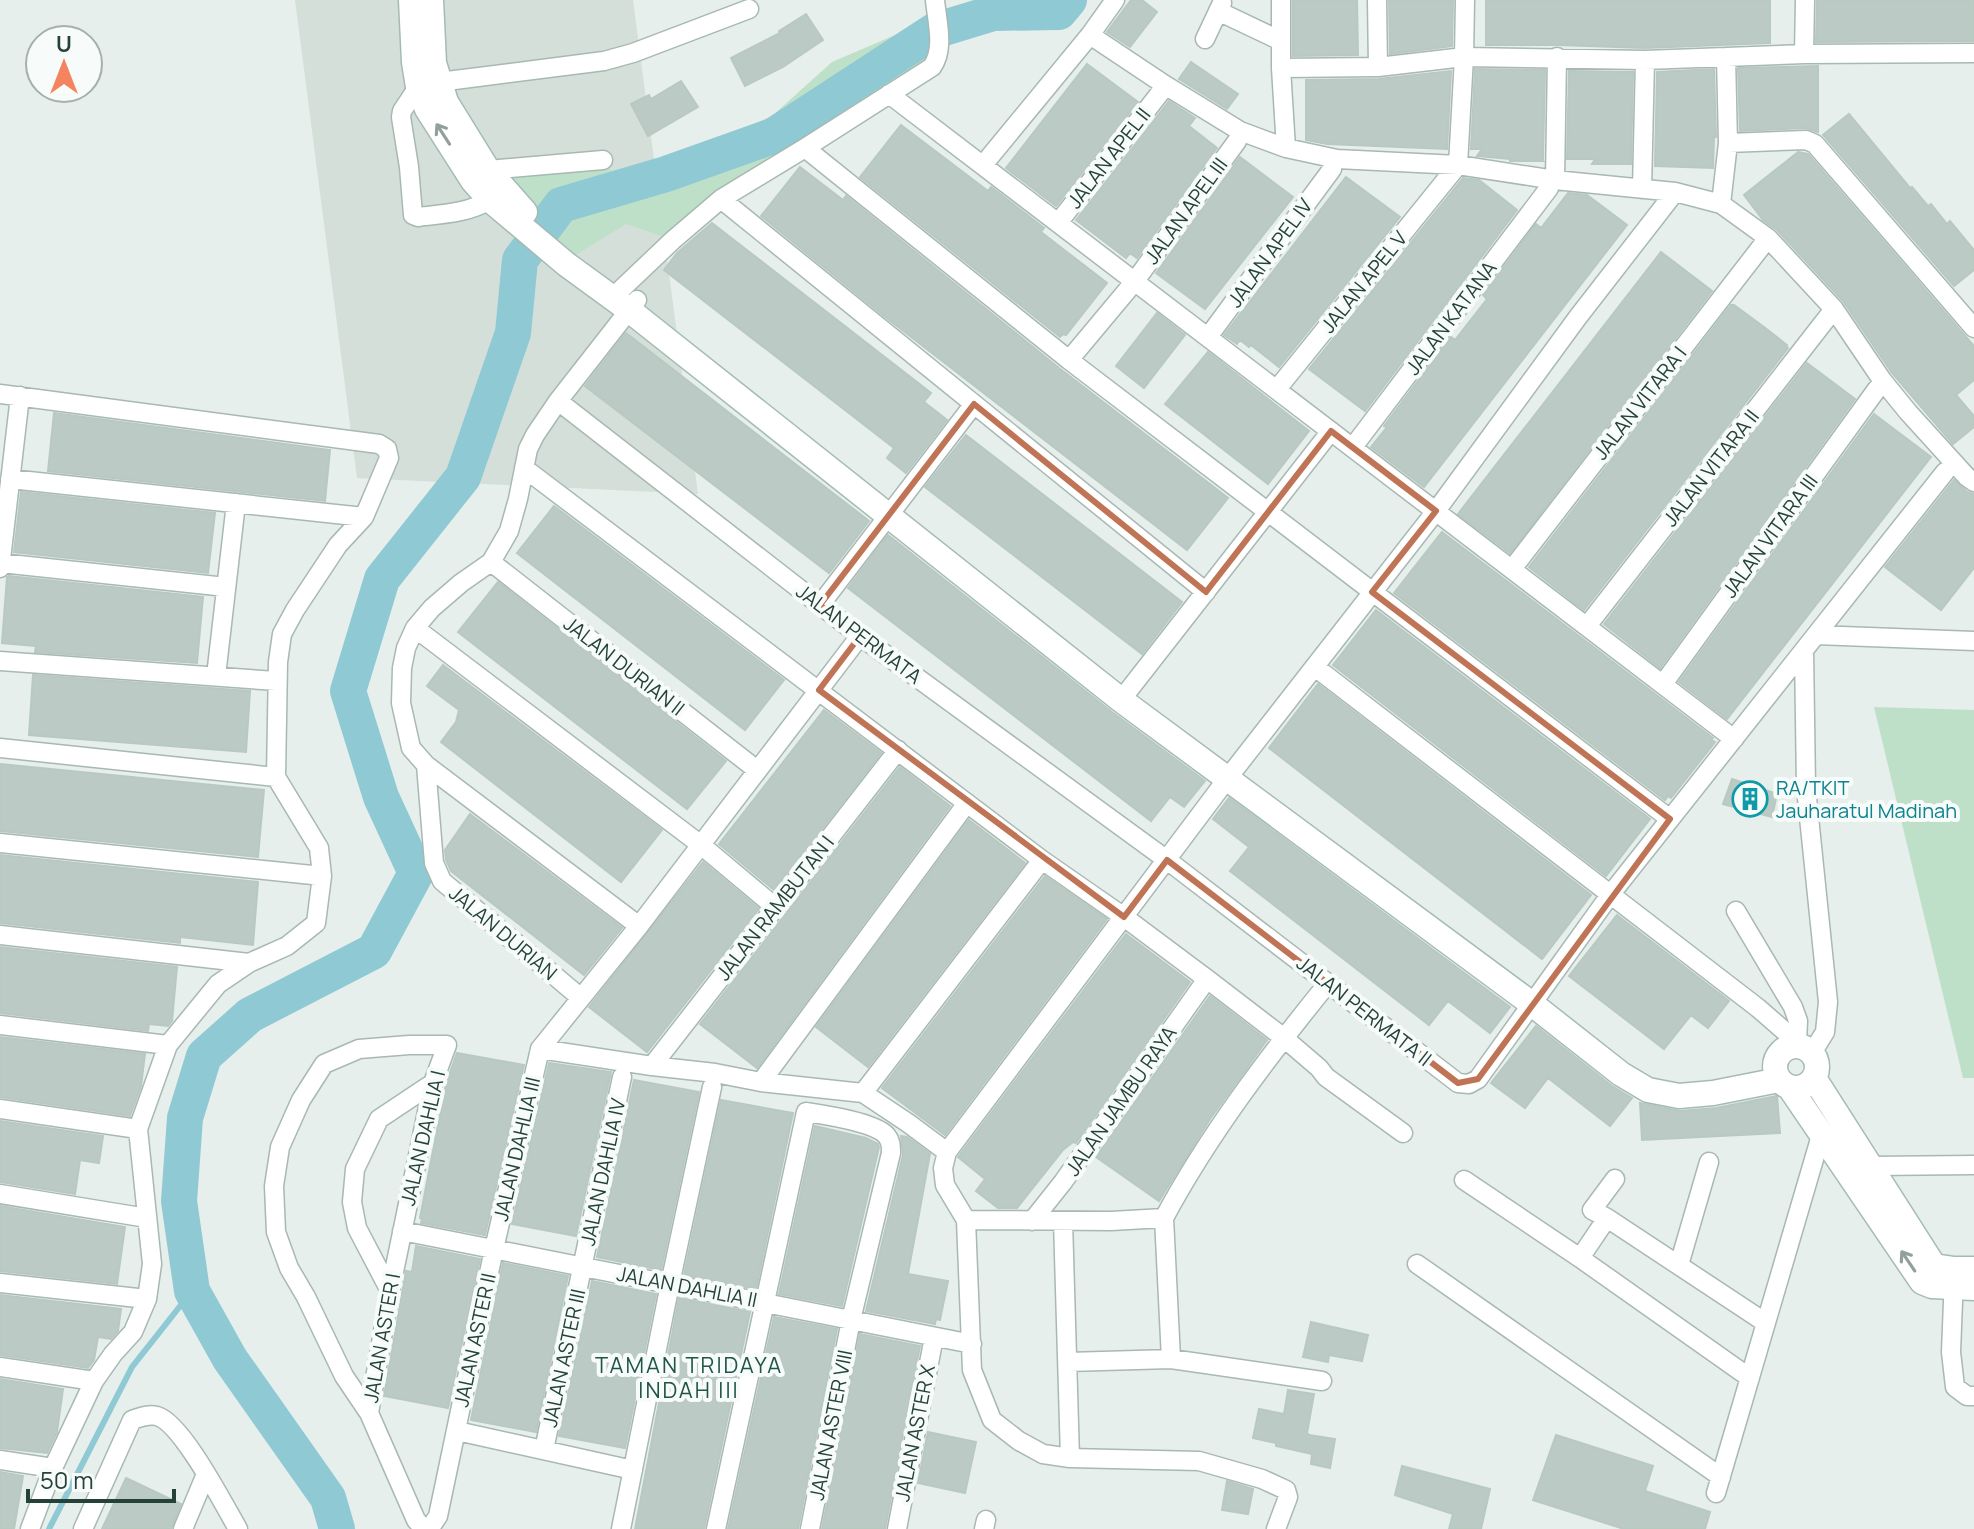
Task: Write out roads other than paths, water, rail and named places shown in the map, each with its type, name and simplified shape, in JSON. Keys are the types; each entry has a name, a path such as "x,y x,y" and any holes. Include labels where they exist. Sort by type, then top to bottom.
{"street":[{"path":"411,0 414,62 428,85 446,102 481,176 506,207 1125,695 1537,998 1653,1079 1682,1084 1781,1078 1804,1087 1810,1083 1817,1065 1803,1047 1758,1008 1315,667"},
{"path":"431,0 434,63 428,85 402,111 401,117 413,215 418,217 506,207"},
{"path":"639,926 426,765 411,748 401,703 406,648 415,628 442,599 491,562 509,531 528,449 535,435 625,299 721,199 932,67 939,58 940,48 935,0"},
{"path":"983,165 1115,0"},
{"path":"1281,0 1286,148"},
{"path":"1377,0 1378,67"},
{"path":"1454,169 1464,57 1465,0"},
{"path":"1804,54 1805,0"},
{"path":"1205,39 1221,5 1281,41"},
{"path":"428,85 604,61 749,9"},
{"path":"1090,35 1240,131 1286,148 1337,159 1454,169 1552,184 1675,192 1721,204 1768,238 1834,309 1882,380 1908,412 1972,474"},
{"path":"1281,68 1378,67 1464,57 1645,60 1804,54 1974,53"},
{"path":"1552,184 1557,57"},
{"path":"1721,204 1728,143 1726,57"},
{"path":"1642,189 1645,60"},
{"name":"JALAN APEL II","path":"1058,223 1160,93"},
{"path":"889,94 1734,739"},
{"path":"1728,143 1806,140 1815,144 1974,326"},
{"name":"JALAN APEL III","path":"1069,360 1135,281 1237,141"},
{"path":"805,148 1069,360 1670,819"},
{"path":"481,176 603,160"},
{"name":"JALAN APEL IV","path":"1208,337 1332,169"},
{"name":"JALAN APEL V","path":"1277,389 1454,169"},
{"name":"JALAN KATANA","path":"1353,447 1552,184"},
{"path":"1276,1529 1288,1497 1286,1490 1262,1479 1199,1461 1070,1458 1043,1454 1019,1441 992,1420 972,1370 966,1220 945,1185 943,1168 947,1152 1675,192"},
{"path":"721,199 1206,592"},
{"name":"JALAN VITARA I","path":"1512,569 1768,238"},
{"name":"JALAN VITARA II","path":"1587,626 1834,309"},
{"name":"JALAN VITARA III","path":"1663,684 1877,389"},
{"path":"0,394 379,444 387,449 388,462 364,517 338,545 282,634 276,681 276,777 319,848 322,876 316,923 287,946 249,963 218,984 168,1045 138,1129 152,1264 147,1299 133,1332 94,1381 53,1468 30,1529"},
{"path":"20,396 0,565 226,587"},
{"name":"JALAN PERMATA","path":"558,401 860,636 1167,860"},
{"path":"820,605 974,404"},
{"path":"1125,695 1331,431"},
{"path":"524,468 1042,860 1207,979 1284,1038 1326,1077 1403,1133"},
{"name":"JALAN PERMATA II","path":"1167,860 1458,1083 1469,1084 1478,1079 1610,895 1945,472"},
{"path":"10,479 364,517"},
{"path":"216,676 236,503"},
{"name":"JALAN DURIAN II","path":"491,562 757,770"},
{"path":"415,628 701,845 775,907"},
{"path":"540,1049 639,926 860,636"},
{"path":"1964,1278 1932,1286 1922,1282 1822,1132 1781,1078 1776,1061 1785,1049 1803,1047 1825,1032 1828,1002 1806,788 1810,642 1974,641"},
{"path":"0,661 276,681"},
{"path":"0,748 276,777"},
{"name":"JALAN RAMBUTAN I","path":"652,1066 898,750"},
{"name":"JALAN DURIAN","path":"426,765 434,863 442,881 581,998"},
{"path":"761,1082 967,803"},
{"path":"0,843 322,876"},
{"path":"863,1093 1042,860"},
{"path":"1736,911 1793,1007 1803,1047"},
{"path":"0,935 249,963"},
{"name":"JALAN JAMBU RAYA","path":"1032,1221 1207,979"},
{"path":"1171,1359 1164,1218 1184,1180 1284,1038 1328,983"},
{"path":"0,1025 168,1045"},
{"name":"JALAN DAHLIA I","path":"369,1413 344,1376 289,1268 276,1232 274,1186 280,1147 301,1100 324,1064 359,1049 447,1045 433,1083 402,1231"},
{"path":"540,1049 761,1082 863,1093 947,1152"},
{"name":"JALAN DAHLIA III","path":"494,1249 540,1049"},
{"name":"JALAN DAHLIA IV","path":"583,1267 622,1077"},
{"path":"1814,1078 1934,1266 1964,1278"},
{"path":"390,1291 357,1228 352,1202 355,1169 379,1119 433,1083"},
{"path":"621,1529 712,1087"},
{"path":"0,1109 138,1129"},
{"name":"JALAN ASTER VIII","path":"765,1302 806,1112 878,1129 887,1136 891,1153 851,1320 810,1529"},
{"path":"1417,1264 1719,1485 1822,1132"},
{"path":"1679,1265 1709,1162"},
{"path":"1871,1166 1974,1165"},
{"path":"1615,1179 1592,1210 1766,1323"},
{"path":"1464,1180 1750,1378"},
{"path":"0,1194 147,1218"},
{"path":"966,1220 1111,1221 1164,1218"},
{"path":"1580,1258 1607,1218"},
{"path":"1063,1221 1070,1458"},
{"name":"JALAN ASTER I","path":"402,1231 369,1413 416,1520 425,1529"},
{"name":"JALAN DAHLIA II","path":"402,1231 972,1344"},
{"name":"JALAN ASTER II","path":"425,1529 438,1516 494,1249"},
{"name":"JALAN ASTER III","path":"544,1450 583,1267"},
{"path":"1964,1278 1951,1352 1955,1387 1967,1396 1974,1396"},
{"path":"0,1283 147,1299"},
{"path":"716,1529 765,1302"},
{"name":"JALAN ASTER X","path":"897,1529 934,1337"},
{"path":"1068,1362 1171,1359 1322,1381"},
{"path":"0,1367 94,1381"},
{"path":"83,1529 132,1420 145,1415 160,1417 177,1431 238,1529"},
{"path":"457,1431 633,1470"},
{"path":"0,1460 53,1468"},
{"path":"183,1529 206,1474"}],"waterway":[{"path":"337,1529 328,1498 230,1359 192,1291 179,1201 185,1118 204,1056 250,1015 374,951 416,873 381,797 348,691 382,579 463,477 513,333 520,260 561,205 666,174 773,136 934,31 993,13 1059,12 1069,0"},
{"path":"49,1529 132,1367 192,1291"}],"place":[{"name":"RA/TKIT Jauharatul Madinah","path":"1750,799"}],"district":[{"name":"TAMAN TRIDAYA INDAH III","path":"689,1378"}]}
